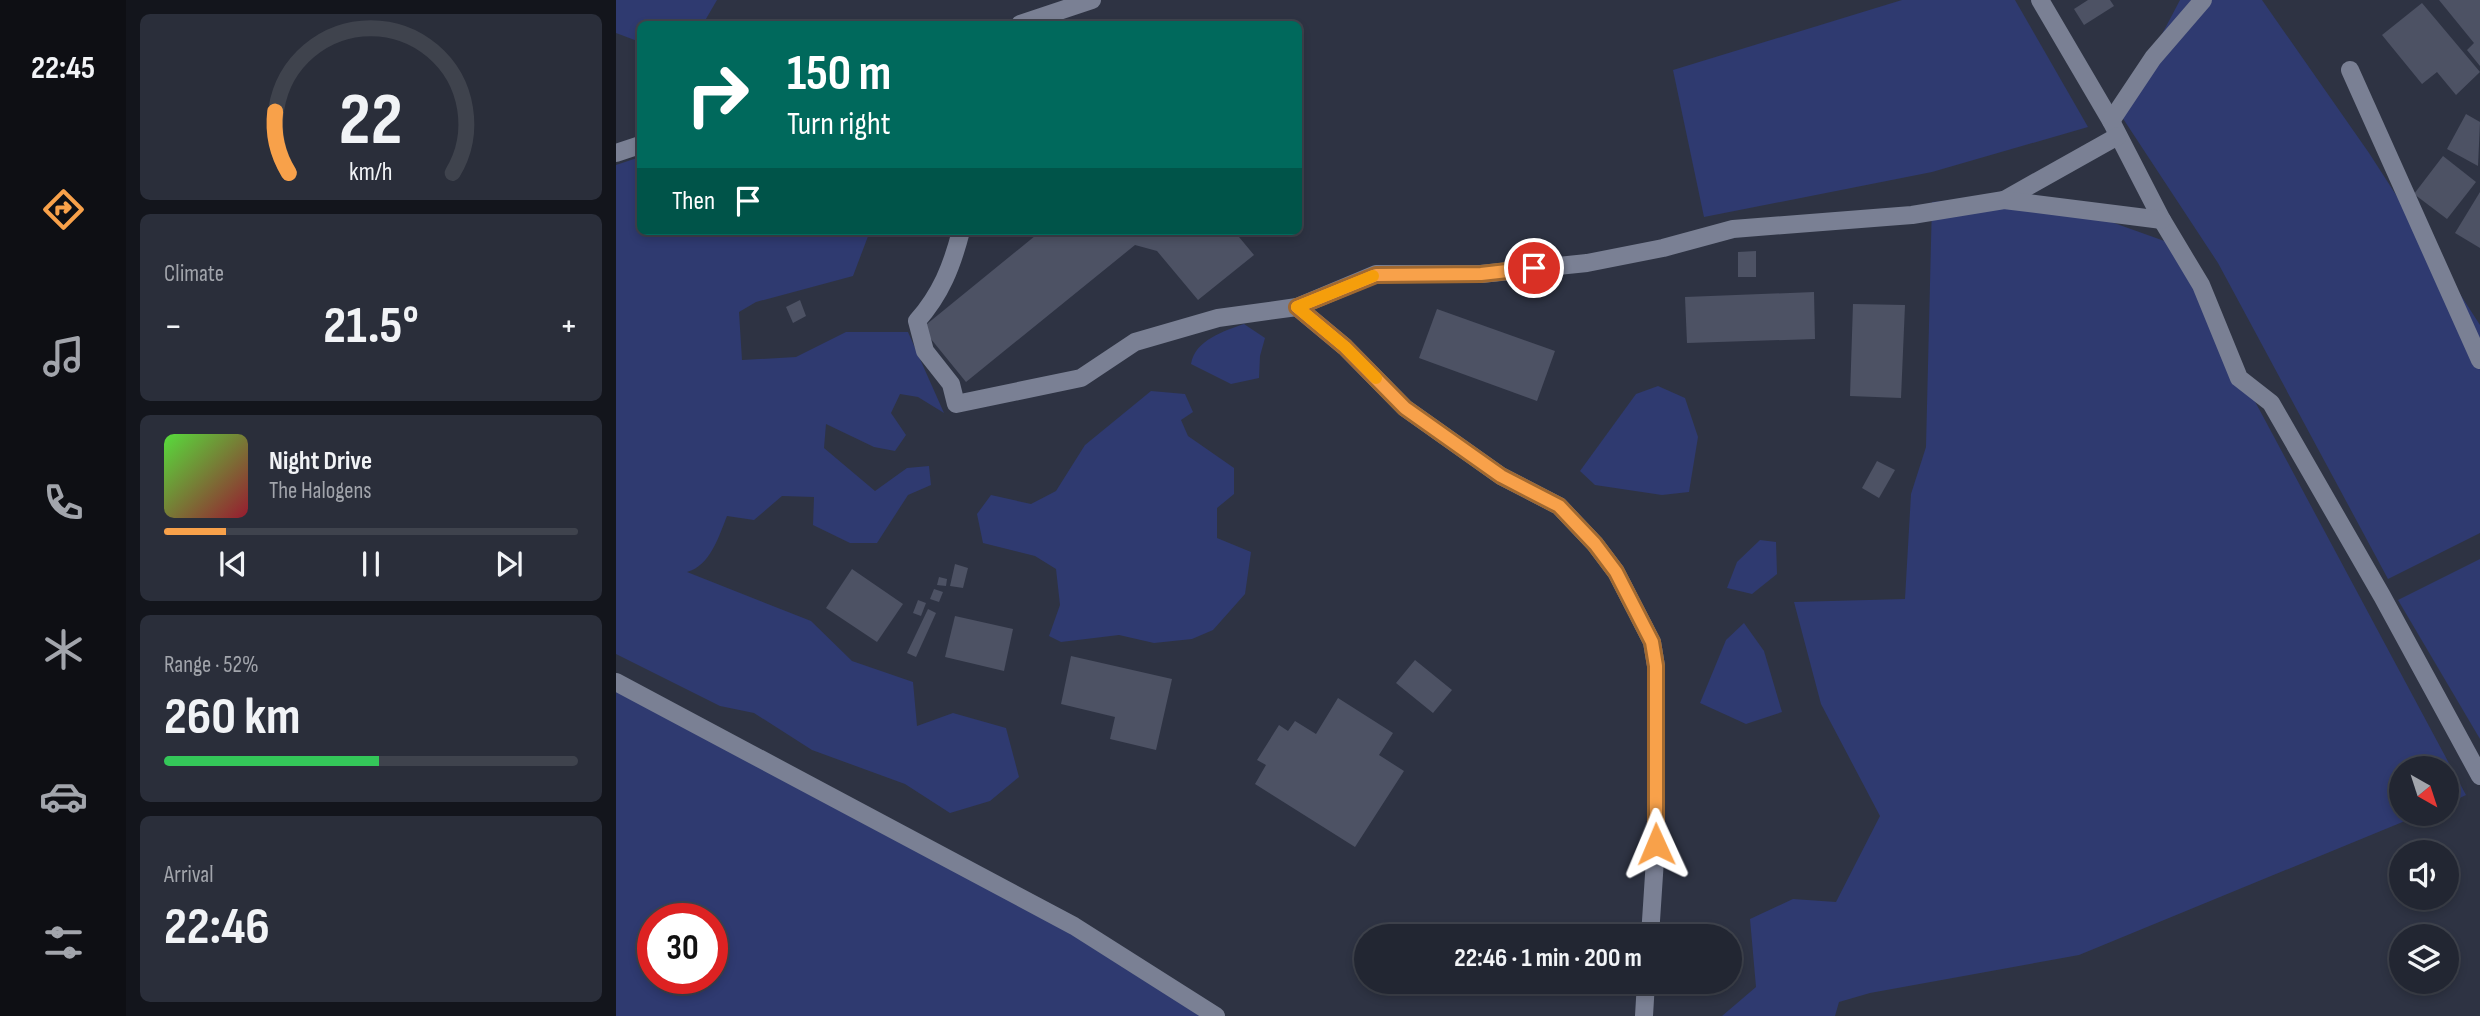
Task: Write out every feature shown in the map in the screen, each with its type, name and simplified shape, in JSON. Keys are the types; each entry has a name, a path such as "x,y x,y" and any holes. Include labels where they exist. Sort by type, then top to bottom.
{"street":[{"path":"1029,21 1092,0"},
{"path":"2040,0 2201,285 2239,378 2271,403 2382,596 2480,776"},
{"path":"2004,200 2115,129 2153,58 2203,0"},
{"path":"2350,70 2480,360"},
{"path":"616,153 637,146"},
{"path":"960,235 951,266 936,301 917,321 917,331 925,351 951,384 956,404 1082,378 1135,342 1218,318 1297,307 1376,275 1481,274 1587,263 1662,248 1733,229 1912,215 2004,200 2162,220"},
{"path":"1297,307 1345,347 1405,408 1501,476 1559,506 1595,544 1616,572 1640,614 1652,642 1656,666 1656,844 1651,924"},
{"path":"616,682 1074,926 1216,1016"},
{"path":"1644,1016 1646,994"}],"shaded area":[{"path":"616,0 717,0 705,21 637,21 637,41 616,33"},
{"path":"1902,0 2015,0 2088,127 1932,172 1704,217 1673,70"},
{"path":"2180,0 2262,0 2369,153 2480,325 2480,533 2388,579 2218,263 2120,114"},
{"path":"637,158 637,235 868,235 853,276 756,302 739,312 742,360 796,357 846,332 908,332 944,413 918,397 900,394 891,413 906,435 895,451 874,447 826,424 824,448 875,491 907,468 929,466 931,485 908,495 877,543 850,543 813,525 814,497 782,496 754,520 727,516 708,557 695,569 687,572 811,621 852,661 913,682 917,726 953,713 1006,728 1019,777 990,801 950,813 905,784 812,750 754,713 720,706 616,654 616,165"},
{"path":"1989,197 2100,218 2170,243 2445,756 2389,756 2389,826 2393,826 2079,955 1870,993 1839,1002 1835,1016 1722,1016 1756,987 1750,919 1793,899 1836,902 1880,816 1821,704 1794,602 1905,599 1911,494 1926,447 1932,202"},
{"path":"1244,324 1265,338 1260,356 1259,378 1231,384 1191,364 1204,343 1219,333"},
{"path":"1658,386 1685,398 1698,437 1689,492 1662,495 1595,485 1580,471 1636,394"},
{"path":"1151,391 1185,394 1193,412 1181,420 1188,436 1234,468 1234,494 1217,508 1217,538 1251,552 1245,594 1213,630 1192,639 1154,643 1119,635 1061,642 1049,636 1060,605 1056,569 1035,556 983,543 977,514 991,495 1031,504 1056,491 1085,445"},
{"path":"1760,540 1776,542 1777,574 1752,594 1727,588 1737,562"},
{"path":"2480,559 2480,739 2398,600"},
{"path":"1744,623 1764,651 1782,712 1746,724 1700,703 1726,640"},
{"path":"616,688 1023,899 1217,1016 616,1016"},
{"path":"2459,782 2466,795 2459,798"}],"building":[{"path":"2088,0 2110,0 2114,6 2084,25 2074,9"},
{"path":"2439,0 2480,0 2480,66 2467,50 2474,43"},
{"path":"2422,3 2480,72 2456,95 2437,72 2422,84 2382,35"},
{"path":"2466,114 2480,122 2478,166 2447,149"},
{"path":"2443,156 2476,182 2447,219 2414,194"},
{"path":"2480,192 2480,248 2455,233"},
{"path":"1036,235 1237,235 1254,255 1198,300 1157,251 1135,245 966,382 922,328"},
{"path":"1756,251 1756,277 1738,277 1738,252"},
{"path":"1814,292 1815,339 1687,343 1685,297"},
{"path":"800,300 806,316 793,323 786,307"},
{"path":"1853,304 1905,305 1901,398 1850,396"},
{"path":"1437,309 1555,351 1537,401 1419,358"},
{"path":"1877,461 1895,470 1879,498 1862,488"},
{"path":"955,564 968,568 963,588 950,586"},
{"path":"852,569 903,604 877,642 826,608"},
{"path":"939,577 947,579 946,586 937,585"},
{"path":"934,589 943,592 939,602 930,599"},
{"path":"918,600 926,603 921,616 913,613"},
{"path":"928,609 936,613 916,657 907,653"},
{"path":"955,616 1013,629 1004,671 945,657"},
{"path":"1071,656 1172,679 1156,750 1110,739 1115,717 1061,704"},
{"path":"1415,660 1452,690 1433,713 1396,683"},
{"path":"1338,698 1393,733 1379,755 1404,771 1355,847 1255,784 1266,765 1257,760 1279,725 1288,731 1295,721 1316,734"}],"slow traffic":[{"path":"1373,276 1297,307 1345,347 1376,378"}],"route":[{"path":"1534,268 1481,274 1376,275 1297,307 1345,347 1405,408 1501,476 1559,506 1595,544 1616,572 1640,614 1652,642 1656,666 1656,844"}]}
